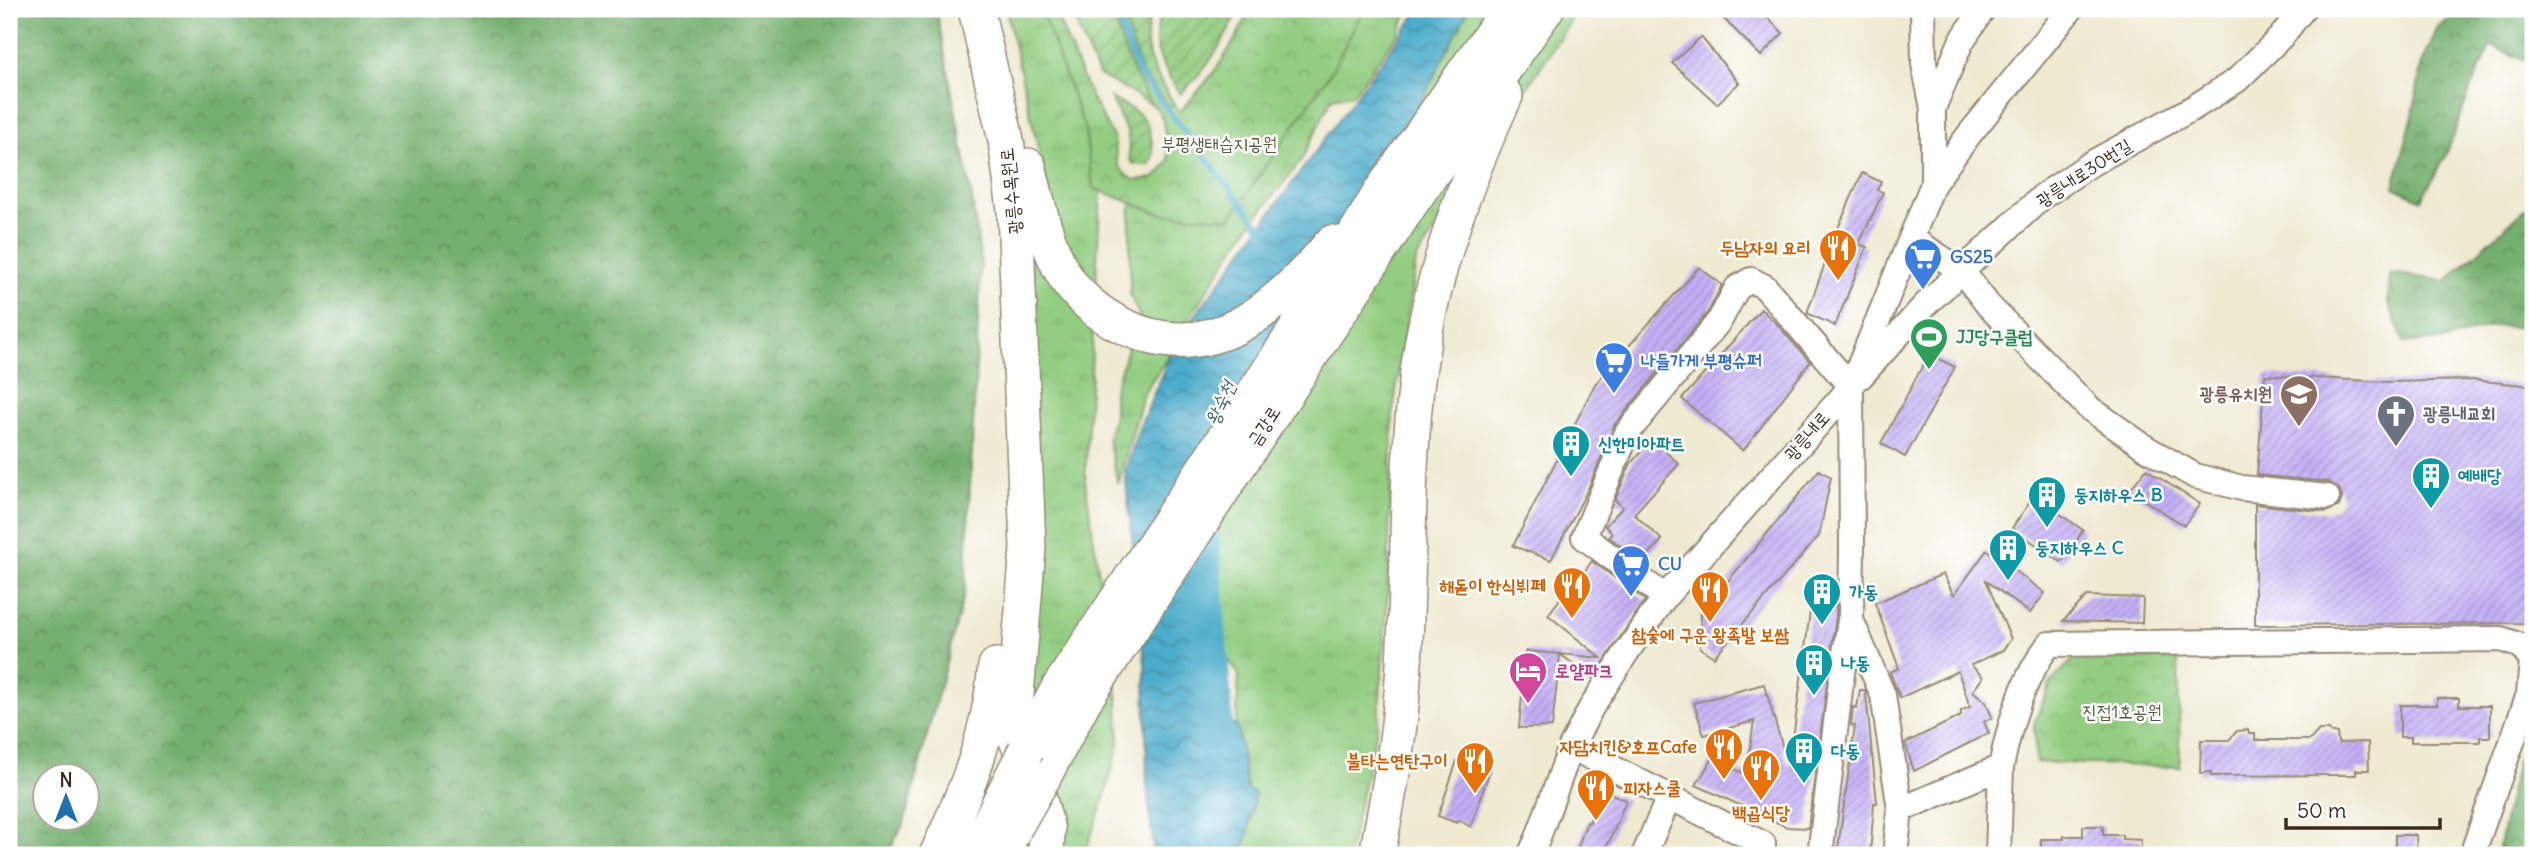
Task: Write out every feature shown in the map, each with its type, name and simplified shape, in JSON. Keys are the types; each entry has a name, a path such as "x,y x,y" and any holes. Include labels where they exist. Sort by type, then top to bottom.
{"main road":[{"name":"광릉수목원로","path":"976,9 1006,140 1015,210 1022,377"},
{"path":"992,9 1022,144 1054,254 1064,275 1079,294 1100,313 1142,336 1182,341 1210,338 1245,324 1271,306 1308,271 1381,192"},
{"name":"금강로","path":"974,855 1005,829 1034,764 1071,695 1381,192 1509,9"},
{"path":"1377,855 1395,762 1402,694 1414,413 1418,371 1434,281 1478,155 1546,9"},
{"name":"금강로","path":"1071,695 1546,9"},
{"path":"937,855 970,780 985,736 993,694 1022,377"},
{"path":"1022,377 1028,548 1013,731 1034,780 1047,830 1046,855"}],"street":[{"path":"1923,9 1924,64 1933,108 1933,184"},
{"path":"1933,108 1961,42 1983,9"},
{"name":"광릉내로","path":"1530,855 1570,747 1591,708 1665,597 1850,387 1933,184 1968,136 2071,9"},
{"name":"광릉내로30번길","path":"1850,387 1927,303 2043,196 2092,163 2193,108 2237,80 2281,37 2303,9"},
{"path":"1912,239 1962,271 1988,304 2089,408 2146,448 2195,476 2242,488 2327,497"},
{"path":"1665,597 1584,537 1627,433 1720,320 1738,288 1751,280 1765,287 1850,387 1850,620 1820,855"},
{"path":"1850,620 1883,695 1900,810 1895,855"},
{"path":"1998,855 2001,767 2009,725 2034,665 2049,644 2501,639 2521,646 2532,660 2529,694 2474,855"},
{"path":"1570,747 1763,844 1763,855"},
{"path":"1900,810 2001,767"},
{"path":"1644,855 1670,795"}],"green space":[{"path":"9,9 936,9 971,192 981,262 965,591 904,823 887,855 9,855"},
{"path":"1006,9 1049,9 1104,132 1085,481 1118,701 1119,744 1103,803 1084,855 1059,855 1023,722 1031,236 1062,251"},
{"name":"부평생태습지공원","path":"1041,9 1054,9 1088,91 1114,139 1118,165 1126,175 1135,180 1155,178 1169,161 1163,120 1151,103 1098,74 1070,9 1153,9 1147,38 1151,63 1179,112 1220,64 1250,9 1364,9 1331,72 1230,218 1161,214 1093,188 1085,130"},
{"path":"1070,9 1114,9 1123,47 1151,104 1098,74"},
{"path":"1124,9 1153,9 1148,23 1147,47 1154,70 1174,104 1169,106 1142,73 1126,24"},
{"path":"1164,9 1239,9 1214,54 1180,94 1162,63 1156,43 1156,33"},
{"path":"1254,9 1409,9 1398,34 1353,94 1332,98 1301,161 1249,226 1186,322 1164,363 1144,392 1118,484 1108,439 1114,415 1114,390 1139,315 1130,295 1132,194 1169,169 1180,114 1227,61"},
{"path":"1441,9 1578,9 1416,260 1393,411 1387,605 1378,723 1348,855 1230,855 1239,675 1194,612 1164,488"},
{"path":"2465,9 2533,9 2533,65 2491,45 2472,85 2446,155 2421,200 2394,187 2413,115 2421,66 2438,27"},
{"path":"1111,98 1139,114 1147,125 1153,151 1149,165 1134,164 1130,160 1128,134"},
{"path":"2533,202 2533,328 2492,326 2442,341 2404,342 2388,302 2390,273 2446,281"},
{"name":"진접1호공원","path":"2074,659 2178,659 2180,767 2036,762 2034,724 2051,682"},
{"path":"2533,723 2533,855 2499,855 2516,764"}],"water":[{"path":"1420,9 1469,9 1238,452 1199,536 1207,695 1225,690 1227,719 1238,728 1247,790 1255,793 1248,835 1241,855 1154,855 1147,784 1145,664 1125,471 1138,431 1175,343"}],"building":[{"path":"1714,9 1759,9 1783,33 1761,56"},
{"path":"1701,37 1739,83 1717,104 1672,63"},
{"path":"1862,173 1881,182 1877,190 1883,192 1859,244 1867,247 1835,326 1807,313 1838,228"},
{"name":"신한미아파트","path":"1699,267 1722,285 1708,312 1615,424 1588,489 1551,560 1513,546 1595,384"},
{"path":"1761,309 1810,362 1743,451 1682,399"},
{"path":"1929,354 1955,367 1905,457 1881,443"},
{"name":"광릉내교회","path":"2265,375 2387,382 2472,380 2533,386 2533,623 2255,625 2255,504 2326,512 2339,506 2342,498 2340,490 2329,482 2257,475"},
{"path":"1652,439 1679,464 1634,514 1662,540 1642,562 1609,537 1612,533 1605,526 1623,507 1615,500 1631,463"},
{"path":"2146,469 2200,504 2184,525 2129,491"},
{"path":"1819,470 1831,477 1819,536 1714,657 1700,648 1701,614"},
{"name":"둥지하우스 B","path":"2034,496 2083,530 2061,562 2012,528"},
{"path":"1987,550 2045,593 2030,613 1986,581 2011,639 2003,650 1971,665 1983,677 1973,691 1986,702 1992,717 1984,722 1989,733 1914,771 1905,743 1961,716 1961,711 1970,707 1958,671 1900,698 1890,672 1899,668 1875,603 1943,574 1954,595"},
{"path":"1592,561 1645,600 1593,678 1560,654 1601,658 1548,615 1563,595 1567,597"},
{"path":"1813,589 1836,593 1836,616 1808,828 1787,827 1696,785 1713,758 1746,775 1754,721 1704,735 1694,703 1764,684 1789,769"},
{"path":"2087,596 2143,598 2142,623 2063,621"},
{"path":"1526,651 1560,654 1552,727 1519,728"},
{"path":"1860,690 1865,690 1866,694 1877,803 1874,803 1870,855 1837,855 1855,726 1851,725 1853,707 1857,708"},
{"path":"2437,698 2459,698 2459,706 2490,706 2490,737 2480,737 2480,742 2411,742 2411,737 2400,737 2400,705 2437,705"},
{"path":"2248,730 2249,734 2255,734 2255,740 2310,740 2319,730 2329,730 2331,733 2337,733 2338,743 2368,742 2369,770 2356,770 2356,775 2211,776 2211,772 2200,773 2201,740 2229,740 2237,731"},
{"path":"1458,758 1490,770 1471,827 1459,820 1457,823 1438,816"},
{"path":"1603,790 1626,800 1615,828 1603,855 1575,855 1587,822 1589,823"},
{"path":"2083,826 2103,826 2103,835 2122,835 2122,839 2141,840 2140,855 2041,855 2041,839 2083,836"},
{"path":"2395,835 2416,835 2417,855 2395,855"}],"waterway":[{"path":"1120,9 1122,30 1139,73 1265,233"},
{"name":"왕숙천","path":"1198,503 1216,742"}],"place":[{"name":"두남자의 요리","path":"1838,282"},
{"name":"GS25","path":"1923,291"},
{"name":"JJ당구클럽","path":"1929,371"},
{"name":"나들가게 부평슈퍼","path":"1614,395"},
{"name":"광릉유치원","path":"2299,428"},
{"name":"광릉내교회","path":"2396,448"},
{"name":"신한미아파트","path":"1571,478"},
{"name":"예배당","path":"2431,510"},
{"name":"둥지하우스 B","path":"2047,529"},
{"name":"둥지하우스 C","path":"2008,582"},
{"name":"CU","path":"1631,598"},
{"name":"해돋이 한식뷔페","path":"1572,620"},
{"name":"참숯에 구운 왕족발 보쌈","path":"1710,624"},
{"name":"가동","path":"1822,626"},
{"name":"나동","path":"1814,697"},
{"name":"로얄파크","path":"1528,705"},
{"name":"자담치킨&호프Cafe","path":"1724,781"},
{"name":"다동","path":"1804,785"},
{"name":"불타는연탄구이","path":"1475,795"},
{"name":"백곱식당","path":"1761,802"},
{"name":"피자스쿨","path":"1596,822"}]}
